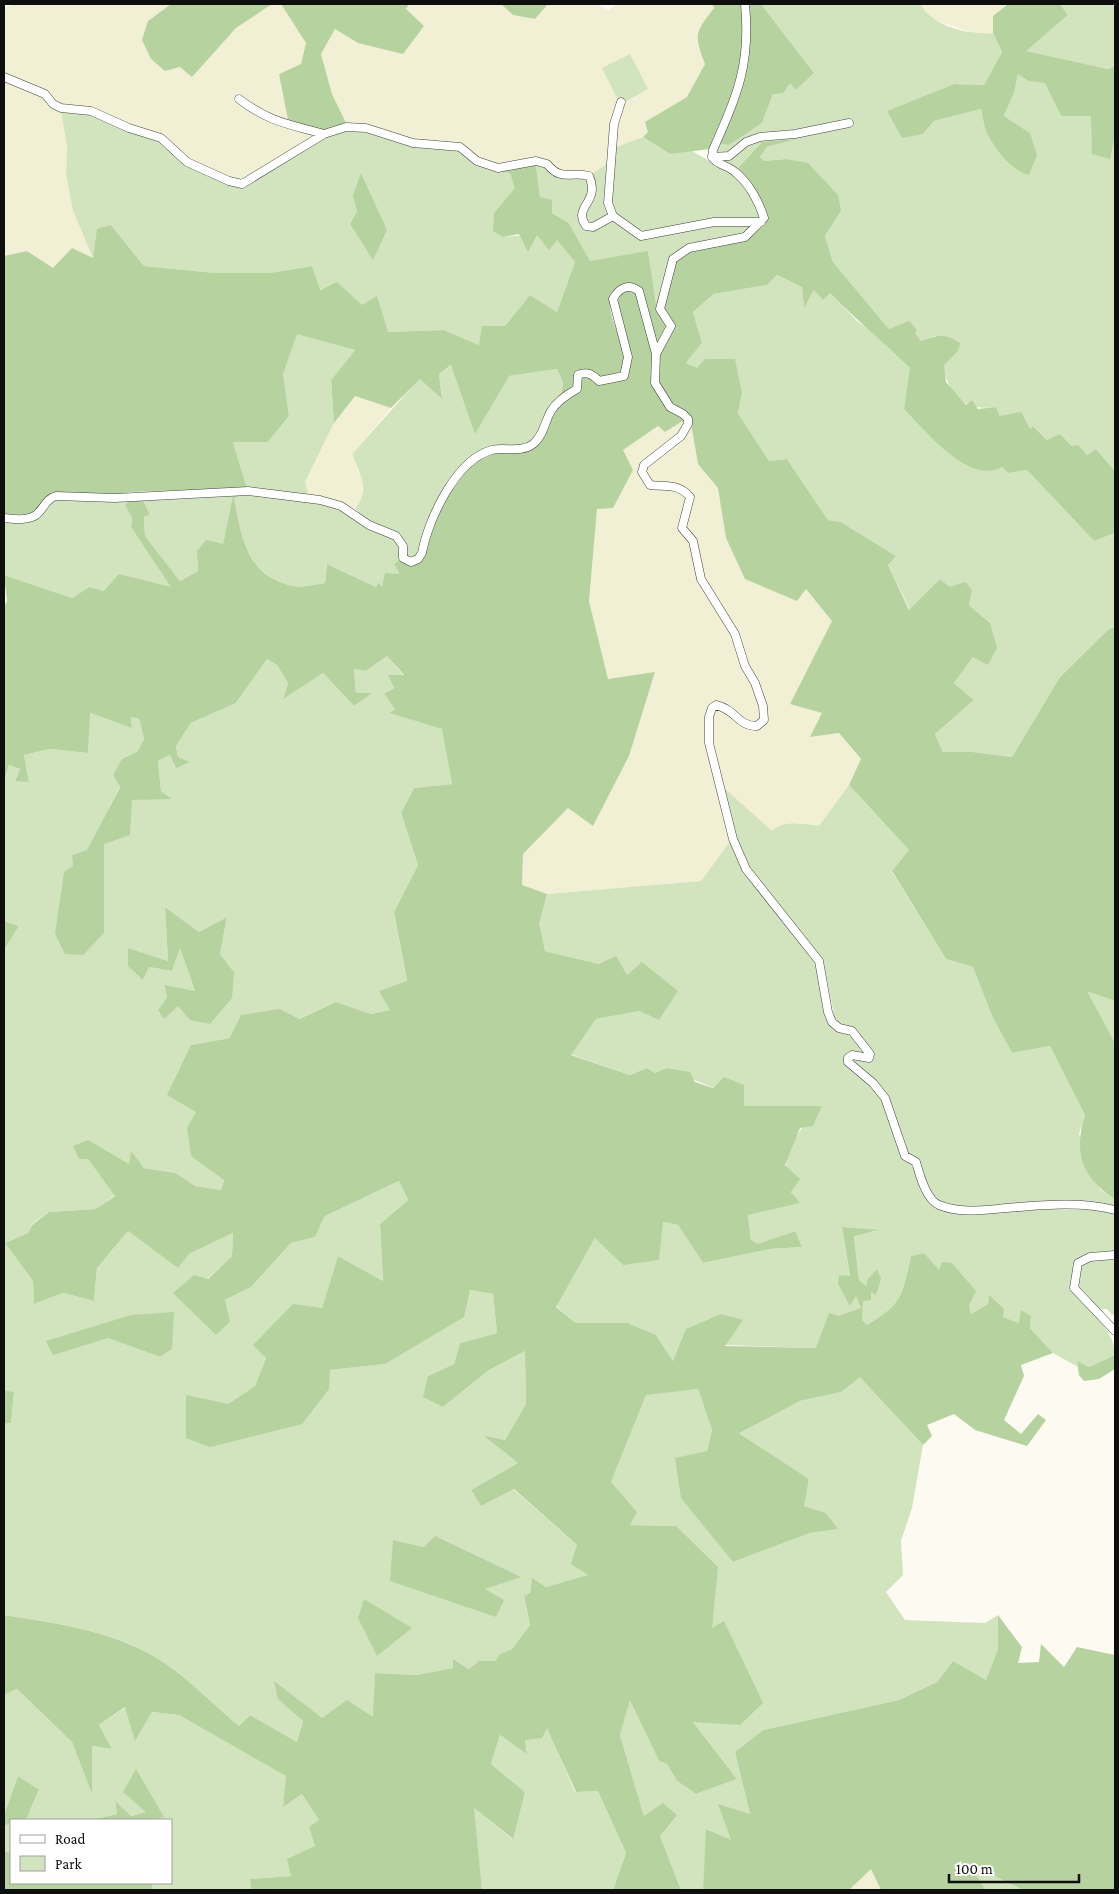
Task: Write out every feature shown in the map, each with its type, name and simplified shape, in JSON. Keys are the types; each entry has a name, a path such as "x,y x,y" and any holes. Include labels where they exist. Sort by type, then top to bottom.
{"street":[{"path":"712,157 713,150 737,98 747,46 745,4"},
{"path":"4,77 45,94 53,104 61,108 91,111 130,128 160,138 187,162 229,181 242,184 324,134 346,127 366,128 413,143 460,147 477,161 498,168 536,162 547,164 554,173 564,176 580,174 589,176 594,186 593,196 582,212 582,220 586,226 593,227 613,216"},
{"path":"239,99 259,114 273,120 324,134"},
{"path":"621,102 614,124 608,203 613,216 640,236 714,222 761,222"},
{"path":"712,157 728,156 746,142 760,137 795,134 849,124"},
{"path":"656,354 671,326 660,309 673,259 690,248 746,237 764,218 759,203 735,171 721,165 712,157"},
{"path":"4,518 26,519 35,516 46,502 56,496 115,498 131,495 248,491 320,500 341,506 369,526 396,536 403,546 403,558 411,562 418,559 422,554 436,506 471,460 491,450 525,448 534,444 551,411 561,398 576,389 578,375 584,372 592,374 599,381 624,376 628,357 613,299 622,288 629,286 639,291 656,354 655,383 670,407 688,419 688,424 681,436 644,465 642,472 650,485 674,486 684,490 690,497 682,528 693,541 702,579 735,634 745,666 755,683 763,706 764,720 761,725 754,726 742,722 732,711 716,705 712,708 709,717 709,744 729,821 746,869 819,961 828,1012 832,1022 839,1028 852,1031 870,1054 868,1058 852,1055 848,1058 848,1062 873,1083 885,1098 905,1156 916,1162 920,1180 938,1205 967,1212 1038,1205 1098,1206 1115,1210"},
{"path":"1115,1255 1090,1257 1078,1263 1074,1288 1115,1331"}],"shaded area":[{"path":"19,4 171,4 148,21 180,67 192,76 236,28 272,4 281,4 306,43 301,64 279,74 288,120 262,111 239,93 234,99 257,117 272,124 317,134 241,181 230,178 189,159 115,117 93,108 62,105 4,74 4,7"},
{"path":"409,4 501,4 513,15 535,19 548,4 596,4 608,10 618,4 712,4 714,8 699,28 697,41 705,64 687,97 646,122 648,132 643,137 616,147 618,124 625,102 648,89 618,100 609,163 591,174 580,171 564,173 556,170 549,161 536,158 498,165 478,159 461,144 414,140 366,125 346,123 332,94 321,54 335,29 358,43 406,9"},
{"path":"921,4 1008,4 993,16 993,33 976,34 932,19"},
{"path":"4,80 43,97 61,111 67,147 66,174 73,211 93,258 53,268 27,251 4,256"},
{"path":"355,396 391,408 352,454 363,476 362,500 355,509 342,503 309,496 305,482 334,423"},
{"path":"690,418 698,464 719,488 726,538 806,589 832,621 790,704 823,713 810,737 839,733 861,760 849,785 819,827 797,823 772,831 723,787 712,744 712,718 714,710 730,713 740,725 753,729 763,727 767,721 748,664 704,578 686,528 685,523 693,496 686,488 675,483 651,482 645,472 646,467 683,438 691,425"},
{"path":"684,420 685,424 678,434 641,463 639,473 642,481 649,488 674,489 687,498 679,528 691,545 692,558 699,580 732,635 759,706 759,722 754,723 743,720 734,708 715,702 709,706 706,717 731,840 701,881 547,894 522,886 523,854 568,808 593,826 629,756 655,673 608,679 589,601 597,509 623,450 658,426 665,432"},
{"path":"871,1868 881,1890 849,1890"}],"green space":[{"path":"171,4 272,4 236,28 192,77 180,67 165,71 151,59 142,40 148,21"},
{"path":"281,4 409,4 406,9 424,26 403,54 358,43 335,29 321,54 332,94 346,123 324,130 288,120 279,74 301,64 306,43"},
{"path":"501,4 548,4 535,19 513,15"},
{"path":"712,4 742,4 744,45 734,96 710,149 670,154 643,137 648,132 645,122 687,97 705,64 699,46 698,34 699,29 714,8"},
{"path":"748,4 761,4 814,73 796,90 790,83 783,93 773,94 762,123 729,145 719,143 740,92 748,59"},
{"path":"761,4 921,4 934,19 952,28 974,33 993,33 1002,52 984,85 954,84 888,111 923,134 934,121 981,109 987,132 1030,133 1004,116 1014,93 1018,74 1028,81 1045,82 1061,116 1091,116 1115,141 1115,471 1096,449 1087,456 1071,447 1047,440 1033,426 1031,430 1000,416 996,407 975,407 960,400 949,386 943,365 958,351 935,336 921,341 914,333 889,329 833,262 825,236 841,211 786,159 764,161 760,157 767,147 791,140 762,142 737,169 719,160 730,159 747,145 760,140 795,138 843,128 760,134 727,153 715,154 719,143 762,123 773,94 790,82 796,90 814,73"},
{"path":"1008,4 1060,4 1068,15 1026,51 1108,69 1115,66 1115,141 1110,159 1092,154 1091,116 1061,116 1045,83 1028,81 1018,74 1014,93 1004,116 1030,133 1037,155 1029,175 1016,169 994,146 987,133 981,109 934,121 923,134 902,138 887,111 954,84 984,85 1002,52 993,33 993,16"},
{"path":"1060,4 1112,4 1115,7 1115,66 1108,69 1025,51 1068,15"},
{"path":"630,54 648,89 625,102 618,100 602,68"},
{"path":"61,111 90,114 159,141 186,165 242,187 325,137 346,130 365,132 414,147 458,150 476,165 510,173 516,188 494,213 503,237 537,234 557,239 575,262 557,312 530,295 505,326 479,345 444,330 388,332 337,283 319,290 311,266 269,273 215,273 144,266 111,225 93,258 73,211 66,174 67,147","holes":["357,211 387,229 373,259 350,224"]},
{"path":"643,137 670,154 690,150 733,174 757,204 760,219 641,233 615,214 611,202 616,147"},
{"path":"796,139 767,147 760,157 764,161 786,159 808,163 838,195 841,211 825,236 833,262 889,329 909,321 917,330 915,333 921,341 931,337 945,336 960,343 958,351 944,365 946,382 966,405 972,400 978,409 996,407 1000,416 1021,412 1030,429 1033,426 1047,440 1060,434 1071,446 1078,445 1087,455 1096,449 1115,471 1115,533 1094,541 1027,470 1008,473 1002,467 989,471 976,469 962,463 936,442 904,409 910,368 830,293 823,300 814,290 804,308 802,287 777,275 767,285 714,294 693,312 702,343 686,363 697,368 705,359 735,359 742,393 738,413 769,461 787,459 828,520 841,522 896,556 888,565 909,610 940,579 950,587 965,582 972,590 969,605 990,623 997,648 988,665 973,657 954,683 974,700 935,734 943,752 973,752 1012,757 1060,677 1109,629 1115,627 1115,1001 1087,991 1115,1043 1115,1199 1095,1182 1083,1163 1080,1141 1085,1115 1050,1046 1012,1053 992,1016 973,967 946,959 892,871 909,850 849,785 861,759 839,733 810,737 822,713 790,704 832,621 806,589 797,601 745,579 726,538 718,488 698,464 690,418 669,399 660,383 657,365 659,355 674,327 663,309 675,261 692,251 743,239 752,235 760,228 767,219 762,201 737,169 762,142"},
{"path":"609,163 609,214 592,224 588,223 585,213 596,191 591,174"},
{"path":"536,165 545,167 550,173 560,178 586,179 589,187 588,193 579,215 585,229 613,220 640,239 714,225 753,226 744,234 689,245 657,310 648,252 590,261 569,223 552,213 540,197"},
{"path":"536,165 540,197 552,200 552,213 569,223 590,261 648,251 657,310 668,326 657,347 636,285 620,285 613,293 610,302 613,320 623,350 622,374 600,378 583,370 575,388 561,396 563,383 557,369 509,376 475,434 451,365 439,374 442,399 420,379 391,408 355,396 334,423 331,380 355,350 297,334 283,374 289,416 268,442 233,442 247,488 131,492 114,495 56,493 49,494 33,514 4,515 4,256 27,251 53,268 72,248 93,258 97,229 111,225 144,266 215,273 269,273 312,266 320,290 337,282 362,305 377,296 388,332 444,330 479,345 482,326 505,326 530,295 557,312 575,262 557,240 549,250 537,235 528,252 519,234 503,237 493,231 494,213 515,188 510,173 498,171"},
{"path":"361,173 387,230 373,260 350,224 357,211 353,195"},
{"path":"777,275 802,287 804,307 814,290 830,293 857,321 879,337 911,368 904,409 1002,467 1008,473 1027,470 1094,541 1115,533 1115,627 1109,629 1060,677 1012,757 973,752 943,752 935,734 974,700 954,683 973,657 990,623 969,605 972,590 950,587 940,579 910,610 888,565 896,556 841,522 828,520 787,459 769,461 738,413 742,393 686,363 702,343 693,312 714,294 767,285"},
{"path":"629,290 636,293 653,354 652,384 684,420 665,432 658,426 623,450 633,470 613,508 597,509 589,601 608,679 655,672 629,756 593,826 568,808 523,854 522,885 547,894 539,924 545,951 599,964 616,956 627,975 642,962 678,991 659,1020 640,1011 596,1019 571,1055 630,1075 647,1068 655,1073 666,1068 690,1072 695,1082 713,1088 724,1077 744,1085 744,1106 822,1106 813,1126 800,1128 785,1165 800,1179 791,1192 800,1203 748,1215 751,1240 758,1244 795,1231 802,1247 770,1249 703,1263 678,1225 663,1222 659,1260 623,1265 595,1238 556,1307 576,1323 628,1323 656,1335 673,1361 686,1329 721,1314 743,1320 725,1346 816,1348 829,1313 839,1316 861,1308 856,1296 850,1306 838,1284 839,1275 850,1276 842,1227 879,1230 854,1236 859,1280 866,1286 868,1279 877,1269 881,1279 876,1295 871,1292 871,1300 863,1301 862,1320 867,1325 888,1311 894,1304 903,1289 911,1256 924,1253 939,1270 942,1262 952,1263 976,1291 969,1305 971,1314 988,1304 989,1295 1004,1309 1003,1317 1019,1323 1021,1310 1031,1316 1030,1328 1053,1353 1021,1365 1024,1376 1004,1420 1021,1434 1038,1414 1046,1420 1027,1446 975,1430 954,1414 927,1425 932,1436 923,1445 860,1377 841,1392 800,1401 739,1433 809,1479 804,1506 826,1513 838,1529 810,1533 733,1562 681,1498 675,1458 707,1451 712,1430 698,1389 646,1395 611,1482 637,1512 630,1525 676,1526 718,1567 712,1628 724,1621 763,1703 740,1725 693,1722 737,1779 696,1794 677,1781 667,1764 659,1761 630,1700 620,1735 644,1816 663,1803 677,1815 660,1836 681,1890 613,1890 626,1853 598,1791 576,1792 547,1728 542,1738 525,1740 527,1754 500,1735 491,1764 525,1792 513,1839 474,1808 482,1890 251,1890 250,1879 291,1876 287,1859 315,1846 309,1827 319,1820 302,1794 283,1807 286,1776 179,1715 152,1712 135,1741 125,1707 99,1725 112,1749 92,1746 92,1794 72,1742 17,1689 4,1695 4,1615 88,1630 128,1644 148,1653 176,1671 239,1726 250,1715 297,1742 303,1721 278,1699 274,1681 322,1718 347,1700 373,1717 375,1673 416,1675 453,1668 453,1659 469,1669 479,1661 495,1661 500,1654 512,1649 530,1625 524,1596 530,1593 532,1578 546,1587 588,1575 571,1564 577,1545 514,1489 481,1506 471,1490 518,1463 483,1435 505,1440 526,1404 525,1351 489,1370 443,1407 423,1397 428,1376 454,1364 460,1343 497,1333 493,1294 470,1290 464,1317 385,1364 330,1370 329,1389 302,1424 210,1447 186,1438 186,1395 228,1404 255,1386 266,1358 253,1345 293,1304 322,1308 338,1256 383,1281 380,1224 408,1200 399,1181 325,1216 315,1237 291,1243 251,1287 225,1300 230,1322 216,1335 173,1293 194,1275 208,1279 232,1256 233,1233 189,1254 178,1268 128,1231 97,1268 94,1301 63,1293 34,1304 33,1281 5,1243 28,1233 32,1225 49,1212 96,1209 115,1196 88,1159 79,1159 73,1146 88,1140 129,1164 131,1151 144,1168 176,1173 195,1186 221,1190 224,1180 191,1156 187,1128 196,1112 167,1095 191,1045 230,1038 241,1015 280,1009 299,1019 336,1002 371,1014 390,1010 379,991 407,981 394,912 418,865 401,813 414,788 452,784 442,729 389,713 395,709 384,694 394,688 388,675 404,675 387,656 366,671 354,669 356,693 372,693 354,706 323,673 283,699 288,683 277,665 267,659 236,703 191,723 176,746 178,757 190,762 176,768 170,755 158,761 161,791 172,799 132,800 130,835 104,844 104,933 83,955 65,954 55,934 64,872 73,866 72,855 87,850 120,787 113,775 122,759 137,752 144,739 139,719 131,717 132,728 90,713 88,753 50,749 24,755 29,782 15,781 20,769 9,765 4,780 4,607 7,601 4,575 72,598 89,587 104,591 119,574 171,587 131,527 132,518 125,505 130,499 142,498 150,515 144,517 145,536 180,581 198,571 197,551 206,540 223,544 233,495 247,494 234,498 240,528 249,554 256,565 266,574 278,581 294,586 310,586 325,583 327,564 376,587 379,583 382,586 385,573 400,574 394,564 400,560 410,565 427,546 439,508 473,462 492,454 525,451 535,447 563,400 578,391 581,377 591,377 598,384 626,378 629,369 629,349 616,299 619,294"},
{"path":"296,333 355,350 331,380 334,423 305,482 309,496 247,488 233,442 268,442 289,416 283,374"},
{"path":"452,365 509,376 557,369 563,383 561,396 532,442 522,445 490,448 464,463 453,476 434,507 422,538 419,552 416,557 411,559 406,556 404,541 401,537 392,531 371,523 355,509 360,502 363,489 361,475 352,454 420,378 442,398 439,374"},
{"path":"247,494 319,503 340,508 368,528 394,539 399,547 401,575 376,587 327,564 325,583 294,586 278,581 256,565 244,541 234,498"},
{"path":"233,495 223,544 197,552 198,571 180,581 145,536 144,517 150,515 142,498"},
{"path":"56,499 130,499 125,505 132,518 131,527 172,587 104,591 89,587 72,598 4,575 4,522 34,520"},
{"path":"387,656 404,676 388,675 394,688 384,694 395,709 389,713 443,729 452,784 414,788 401,813 418,865 394,912 407,982 390,1010 371,1014 336,1002 298,1019 280,1009 230,1038 191,1045 196,1112 224,1180 221,1190 195,1186 176,1173 144,1168 131,1152 129,1164 73,1146 79,1158 88,1159 115,1195 97,1209 49,1212 32,1224 28,1233 5,1243 33,1281 34,1304 63,1293 94,1301 97,1268 128,1231 178,1267 189,1254 233,1233 232,1256 207,1279 225,1300 251,1287 291,1243 315,1237 325,1216 399,1181 408,1200 380,1224 383,1281 338,1256 322,1308 254,1345 266,1358 255,1386 228,1404 186,1438 329,1370 385,1364 470,1290 493,1294 497,1333 460,1343 454,1364 428,1376 443,1407 489,1370 525,1351 526,1404 505,1440 484,1435 518,1463 471,1490 481,1506 513,1489 577,1545 589,1575 546,1587 532,1579 530,1593 524,1597 530,1625 512,1649 500,1654 495,1661 479,1661 469,1669 453,1659 453,1668 416,1675 375,1673 374,1717 322,1719 275,1682 279,1699 303,1721 297,1742 250,1715 239,1726 176,1671 148,1653 129,1644 88,1630 4,1615 4,1424 11,1423 14,1392 4,1390 4,950 19,926 4,921 4,780 9,765 20,769 15,780 29,782 24,755 50,749 88,753 89,713 132,727 131,717 139,719 144,739 137,752 113,775 120,786 87,851 72,855 104,933 104,844 132,799 171,799 161,791 158,761 170,755 189,762 178,757 176,746 191,723 236,703 267,659 277,665 288,683 283,698 323,673 354,706 371,693 356,693 354,669 366,671","holes":["165,907 199,932 227,917 220,954 234,972 178,1006 167,998 164,986 195,991 180,947 172,971 149,967 143,980 128,948 168,961","108,1338 172,1349 160,1357","393,1540 424,1547 484,1589"]},
{"path":"849,785 909,850 892,872 946,959 973,967 992,1016 1012,1053 1050,1046 1085,1115 1079,1134 1100,1189 1115,1199 1115,1206 1038,1202 967,1209 939,1202 923,1179 918,1160 908,1154 887,1096 851,1061 852,1058 869,1061 854,1028 840,1025 835,1020 823,960 748,867 736,836 723,787 772,831 788,824 819,826"},
{"path":"731,840 743,871 817,962 829,1023 837,1031 850,1033 867,1055 845,1056 882,1099 900,1146 913,1163 917,1181 936,1208 966,1215 1038,1209 1098,1210 1115,1213 1115,1252 1076,1260 1071,1289 1105,1328 1114,1345 1115,1355 1089,1367 1077,1362 1078,1367 1053,1353 1030,1328 1031,1316 1020,1324 1003,1317 989,1296 988,1304 971,1314 969,1306 924,1253 911,1256 903,1289 888,1311 867,1326 862,1320 862,1308 816,1348 725,1345 673,1361 656,1335 628,1323 576,1323 556,1306 595,1238 662,1222 678,1225 703,1263 770,1249 802,1247 794,1231 758,1245 751,1240 748,1214 799,1203 786,1177 786,1164 789,1152 802,1128 821,1106 743,1106 714,1088 666,1068 655,1073 647,1068 630,1075 570,1054 596,1019 640,1011 627,976 599,964 545,951 538,924 547,894 701,881","holes":["842,1227 877,1231 854,1235 859,1280 875,1294 871,1292 863,1301 861,1307 856,1295 850,1305 839,1275 850,1277"]},
{"path":"165,907 199,932 227,917 220,954 234,972 232,998 210,1024 190,1020 178,1006 164,1019 158,1010 167,998 164,985 195,991 180,948 172,971 149,967 143,980 128,966 128,948 168,961"},
{"path":"4,921 19,926 4,950"},
{"path":"1086,990 1115,1001 1115,1043"},
{"path":"1115,1258 1115,1314 1112,1315 1107,1309 1097,1309 1077,1287 1081,1265 1091,1260"},
{"path":"174,1312 172,1349 160,1357 108,1338 53,1355 46,1341 131,1315"},
{"path":"1115,1355 1115,1369 1099,1379 1084,1381 1079,1375 1077,1361 1089,1367"},
{"path":"860,1376 923,1445 912,1508 901,1541 903,1575 886,1592 905,1620 985,1623 998,1615 998,1649 986,1681 953,1661 937,1682 899,1700 763,1730 735,1752 750,1814 731,1841 707,1829 703,1890 681,1890 660,1836 644,1816 620,1735 630,1699 659,1761 667,1764 677,1781 696,1794 737,1779 693,1722 724,1622 712,1629 676,1526 629,1525 611,1482 646,1394 698,1389 712,1430 707,1451 733,1562 810,1533 837,1529 826,1513 803,1506 809,1479 738,1432 800,1401 841,1392"},
{"path":"4,1390 14,1392 11,1423 4,1424"},
{"path":"435,1536 521,1577 485,1589 504,1600 496,1617 390,1581 393,1540 424,1547"},
{"path":"364,1599 412,1628 377,1656 358,1618"},
{"path":"998,1615 1022,1647 1018,1663 1039,1662 1041,1644 1064,1667 1077,1647 1115,1655 1115,1890 1023,1890 968,1863 986,1890 881,1890 871,1869 849,1890 703,1890 706,1829 731,1840 718,1804 750,1814 735,1752 763,1730 899,1700 937,1682 953,1661 986,1680 998,1649"},
{"path":"17,1689 72,1742 92,1793 92,1746 112,1749 99,1725 126,1707 135,1740 152,1712 179,1715 287,1776 283,1806 302,1794 319,1820 315,1846 291,1876 250,1879 251,1890 152,1890 152,1884 172,1884 172,1819 155,1819 163,1817 146,1812 131,1816 115,1802 117,1814 95,1819 26,1819 39,1791 18,1776 4,1815 4,1695"},
{"path":"548,1728 575,1792 598,1791 626,1853 613,1890 482,1890 473,1807 512,1839 525,1792 491,1764 500,1735 527,1753 525,1740"},
{"path":"136,1769 164,1817 155,1819 95,1819 117,1814 115,1801 131,1816 146,1812 123,1792"},
{"path":"18,1776 39,1790 26,1819 10,1819 10,1823 4,1826 4,1815"},
{"path":"10,1823 10,1853 4,1851 4,1826"},
{"path":"4,1851 10,1853 10,1884 152,1884 152,1890 4,1890"},
{"path":"967,1862 1023,1890 986,1890"}]}
